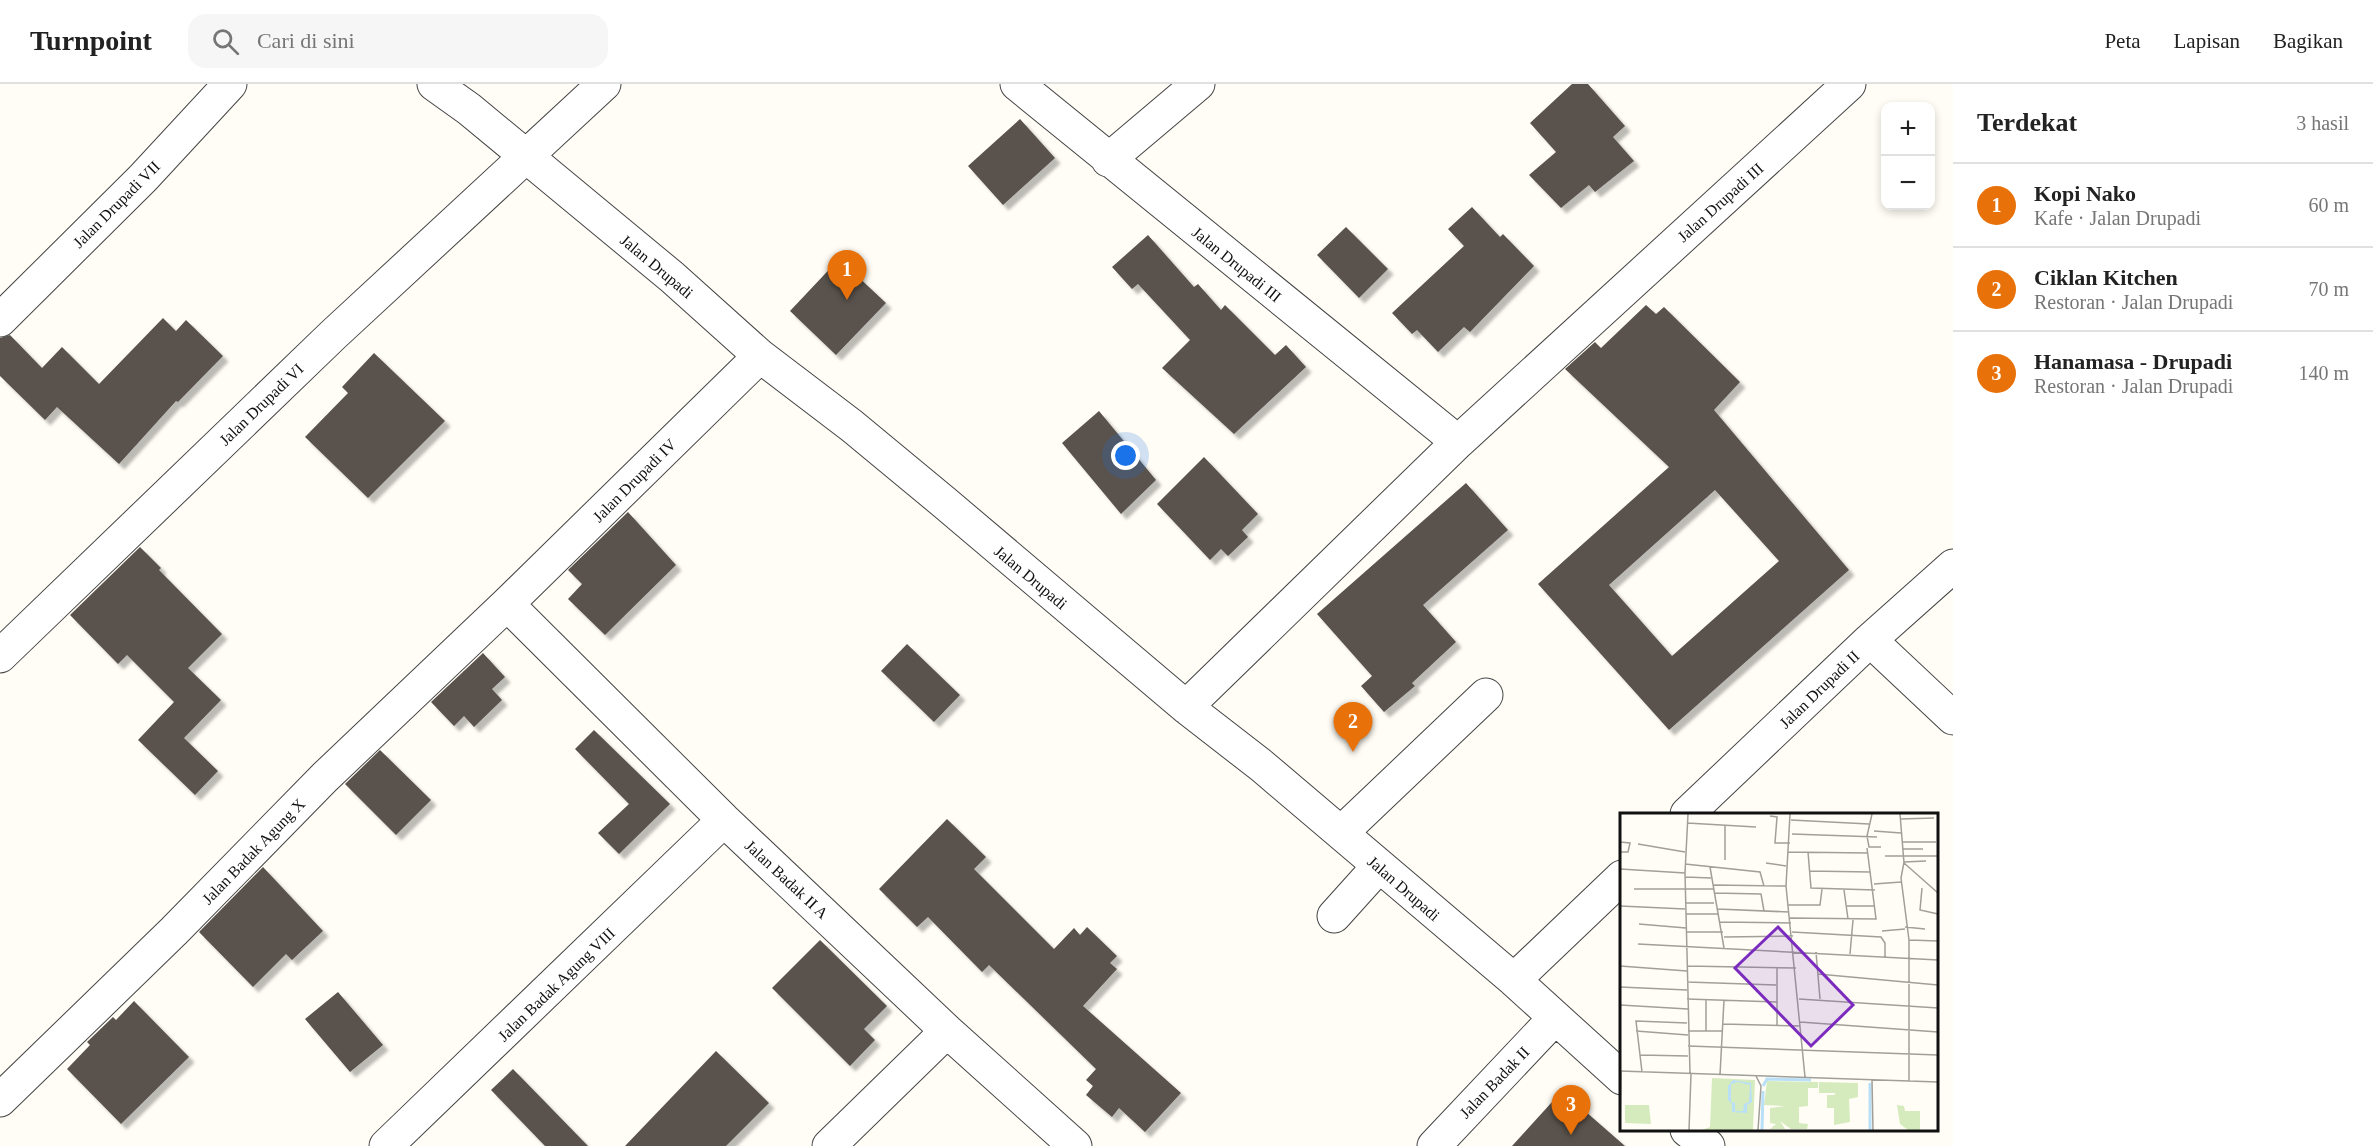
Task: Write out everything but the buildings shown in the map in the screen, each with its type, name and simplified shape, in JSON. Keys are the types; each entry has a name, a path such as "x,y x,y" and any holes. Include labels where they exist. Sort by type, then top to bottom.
{"street":[{"name":"Jalan Drupadi VII","path":"0,320 143,178 230,84"},
{"name":"Jalan Drupadi","path":"434,84 526,156 672,277 760,356 936,496 1186,707 1262,766 1514,980 1554,1019 1620,1076"},
{"name":"Jalan Drupadi VI","path":"0,656 308,360 604,84"},
{"name":"Jalan Drupadi III","path":"1017,84 1458,442"},
{"path":"1108,160 1198,84"},
{"name":"Jalan Drupadi III","path":"1186,707 1458,442 1849,84"},
{"name":"Jalan Drupadi IV","path":"507,604 760,356"},
{"name":"Jalan Drupadi II","path":"1688,813 1870,640 1953,566"},
{"name":"Jalan Badak II A","path":"507,604 724,820 947,1031 1075,1146"},
{"name":"Jalan Badak Agung X","path":"0,1100 174,931 325,777 507,604"},
{"path":"1870,640 1953,718"},
{"path":"1341,833 1486,695"},
{"name":"Jalan Badak Agung VIII","path":"386,1146 724,820"},
{"path":"1334,916 1379,866"},
{"path":"1514,980 1620,879"},
{"name":"Jalan Badak II","path":"1434,1146 1554,1019"},
{"path":"830,1146 947,1031"},
{"path":"1689,1131 1708,1146"}],"place":[{"name":"Kopi Nako","path":"847,300"},
{"name":"Ciklan Kitchen","path":"1353,752"},
{"name":"Hanamasa - Drupadi","path":"1571,1135"}]}
